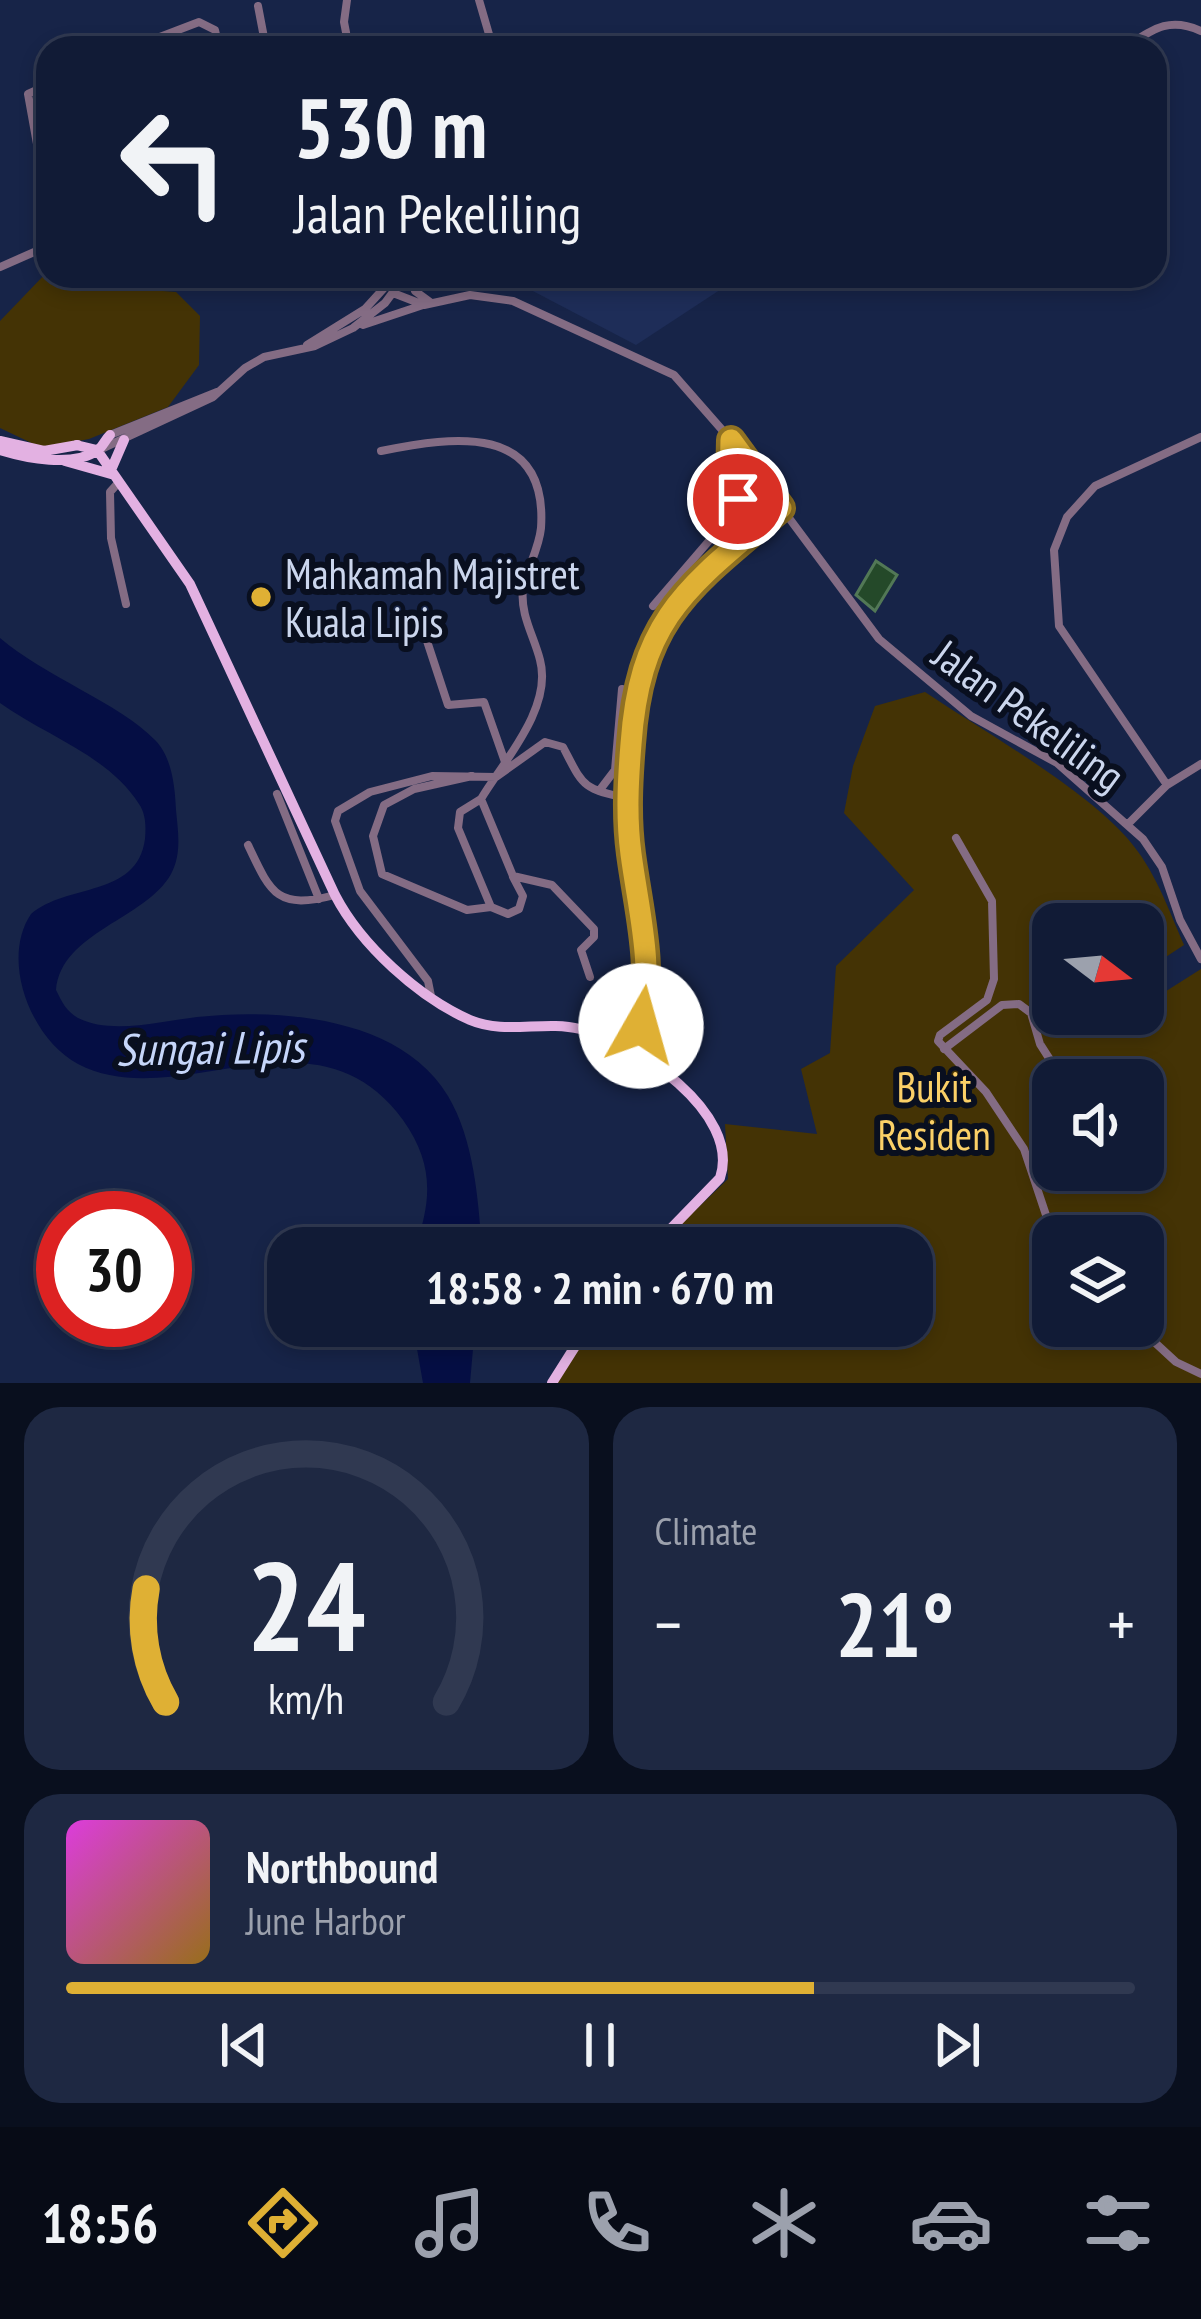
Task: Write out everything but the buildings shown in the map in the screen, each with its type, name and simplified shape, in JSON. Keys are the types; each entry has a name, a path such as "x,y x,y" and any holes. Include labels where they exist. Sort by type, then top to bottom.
{"main road":[{"path":"0,445 44,451 110,435"},
{"path":"45,460 98,450 110,435"},
{"path":"115,476 124,440"},
{"path":"0,445 115,476"},
{"path":"76,445 98,450 190,584 335,895 364,938 431,996 483,1024 571,1027 613,1042 649,1062 702,1107 718,1134 724,1159 714,1189 674,1227"},
{"path":"613,1042 640,1030 649,1062"},
{"path":"552,1383 575,1347"}],"street":[{"path":"347,0 348,36"},
{"path":"478,0 489,36"},
{"path":"258,6 264,36"},
{"path":"168,36 199,22 215,30 216,36"},
{"path":"1144,36 1166,23 1180,22 1201,31"},
{"path":"36,90 28,94 36,138"},
{"path":"0,268 36,252"},
{"path":"98,450 217,392 264,357 307,345 347,322 387,288"},
{"path":"353,328 395,288"},
{"path":"307,345 428,304 412,288"},
{"path":"377,296 393,293"},
{"name":"Jalan Pekeliling","path":"393,293 428,304 470,295 498,297 628,351 674,376 731,440 866,625 970,716 1057,764 1128,824 1158,859 1180,920 1201,959"},
{"path":"110,435 217,392"},
{"path":"1167,785 1059,626 1054,550 1067,518 1083,496 1128,469 1201,437"},
{"path":"653,606 739,506 730,483 731,440"},
{"path":"381,451 439,441 467,442 507,450 525,460 534,472 541,528 523,597 542,668 526,735 481,799 460,812 458,828 491,908"},
{"path":"115,476 110,492 111,538 126,604"},
{"path":"634,1053 648,953 627,798 636,688 655,634 704,573 781,508"},
{"path":"427,641 448,705 484,702 506,763"},
{"path":"599,791 615,770 622,689"},
{"path":"431,996 428,981 360,891 335,817 343,806 370,792 433,776 496,777 540,745 555,742 567,754 575,778 627,798"},
{"path":"1128,824 1167,785 1201,764"},
{"path":"477,775 394,798 374,821 379,870 392,882 467,910 491,908 508,914 519,909 523,896 481,799"},
{"path":"277,794 319,899"},
{"path":"956,838 992,901 994,979 987,1000 938,1037 986,1092 1024,1149 1046,1215"},
{"path":"248,845 272,892 292,901 335,895"},
{"path":"513,876 552,885 578,917 587,920 595,934 582,946 581,954 590,977"},
{"path":"944,1049 1002,1005 1019,1004 1031,1013 1050,1059"},
{"path":"1160,1347 1176,1362 1201,1374"}],"shaded area":[{"path":"527,288 723,288 636,345"}],"green space":[{"path":"36,284 36,288 176,292 200,316 199,365 168,407 89,439 42,448 0,428 0,321"},
{"name":"Bukit Residen","path":"925,692 1086,800 1146,863 1184,945 1164,958 1164,903 1032,903 1032,1035 1164,1035 1164,992 1201,969 1201,1383 553,1383 579,1347 933,1347 933,1227 678,1227 728,1179 725,1124 817,1134 801,1069 830,1053 836,966 914,890 844,813 853,766 875,706"}],"water":[{"name":"Sungai Lipis","path":"0,638 140,727 161,747 173,782 178,842 171,874 159,890 73,954 61,970 56,990 67,1009 78,1018 106,1026 230,1015 300,1017 370,1034 401,1049 427,1070 457,1113 473,1170 480,1227 421,1227 427,1182 420,1152 403,1120 368,1085 329,1068 288,1063 159,1078 117,1076 78,1064 46,1036 25,997 20,975 22,933 31,914 46,904 129,871 139,858 145,821 139,804 110,772 0,703"},
{"path":"417,1347 473,1347 470,1383 423,1383"}],"place":[{"name":"Mahkamah Majistret Kuala Lipis","path":"261,597"}],"route":[{"path":"641,1026 648,953 627,798 636,688 655,634 680,599 781,508 731,440 730,483 738,499"}]}
